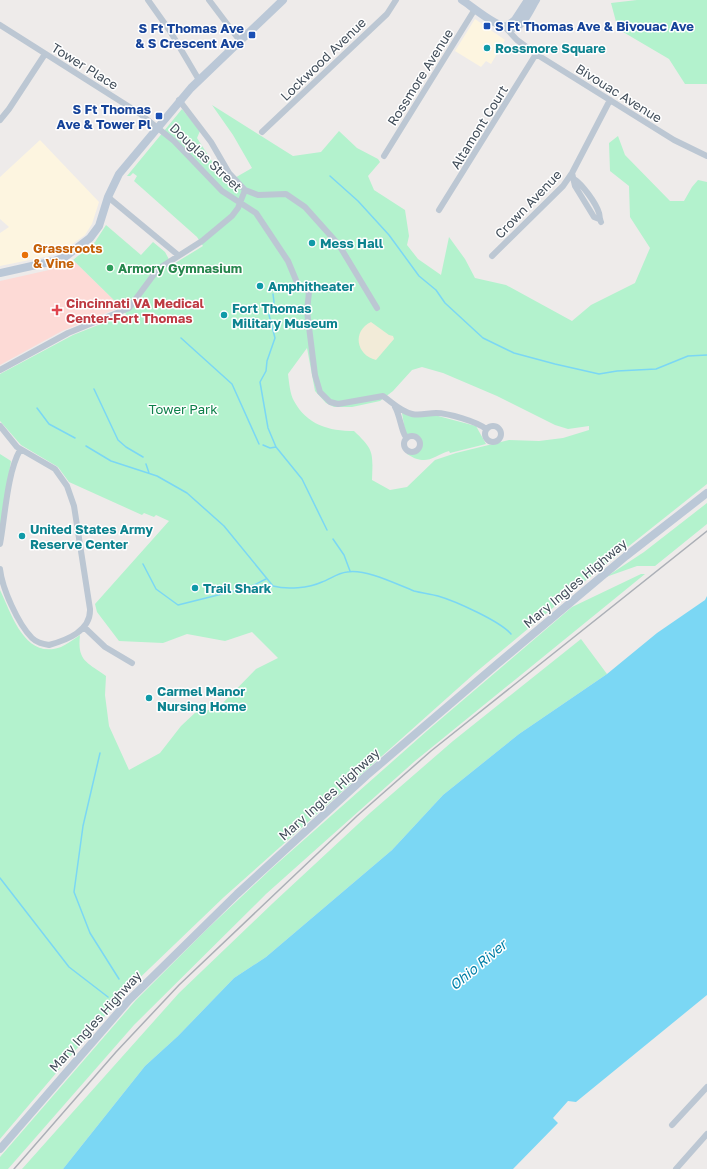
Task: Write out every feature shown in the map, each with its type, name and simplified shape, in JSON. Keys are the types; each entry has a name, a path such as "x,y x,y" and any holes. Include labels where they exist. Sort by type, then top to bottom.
{"street":[{"path":"148,0 170,31 198,80"},
{"path":"209,0 240,41"},
{"path":"0,273 54,261 85,243 96,232 115,180 179,100 198,80 283,0"},
{"name":"Lockwood Avenue","path":"262,132 387,14 396,0"},
{"path":"462,0 506,27 512,28 520,24 536,0"},
{"path":"506,27 515,20 528,0"},
{"name":"Rossmore Avenue","path":"384,156 475,9"},
{"name":"Tower Place","path":"0,25 139,113 158,128"},
{"name":"Bivouac Avenue","path":"506,27 517,40 536,54 689,149 707,156"},
{"path":"0,120 11,107 45,54"},
{"name":"Altamont Court","path":"439,210 536,54"},
{"path":"179,100 211,142 229,173 245,190 258,195 286,194 305,207 339,245 378,308"},
{"name":"Crown Avenue","path":"492,256 573,176 610,100"},
{"name":"Douglas Street","path":"158,128 181,148 222,190 239,203 256,213 288,261 298,285 309,292 307,311 315,375 317,386 324,397 330,402 347,404 383,396 394,406"},
{"path":"573,176 575,186 582,199 594,217 600,221"},
{"path":"0,370 68,333 129,308 153,274 178,255 202,241 237,211 245,190"},
{"path":"108,198 178,255"},
{"path":"394,406 413,414 447,415 480,425 486,429"},
{"path":"394,406 400,417 403,434 407,438"},
{"path":"0,426 12,443 20,450 55,469 70,491 74,505 90,609 90,616 84,627 72,637 49,645 33,639 11,604 3,583 0,569"},
{"path":"0,544 12,475 20,450"},
{"name":"Mary Ingles Highway","path":"0,1149 133,995 237,894 360,781 626,556 707,493"},
{"path":"84,627 105,647 132,663"},
{"path":"672,1125 707,1087"},
{"path":"679,1168 707,1134"}],"shaded area":[{"path":"475,19 505,40 491,64 486,61 481,67 455,51"},
{"path":"40,140 99,202 92,224 85,235 71,245 49,256 0,266 0,233 9,227 0,219 0,177"},
{"name":"Cincinnati VA Medical Center-Fort Thomas","path":"73,260 121,307 62,331 0,365 0,281 49,270"}],"green space":[{"path":"637,0 707,0 707,84 685,84 669,59 618,29 611,3"},
{"name":"Tower Park","path":"212,105 293,156 321,152 339,131 357,148 378,159 380,162 368,176 374,190 405,210 409,236 407,245 418,259 441,275 449,237 465,259 475,278 506,285 572,321 591,305 635,283 650,248 630,217 629,186 610,171 609,143 618,136 625,155 670,201 684,201 698,180 707,182 707,484 585,581 475,673 224,897 126,991 0,1139 0,590 15,622 22,633 29,641 38,647 49,649 61,647 80,635 79,644 82,656 89,664 106,676 105,695 109,726 129,770 160,753 181,726 197,711 217,709 256,669 278,658 252,632 225,641 187,634 163,643 119,641 97,612 95,604 169,521 156,515 154,517 144,513 142,515 69,482 58,467 21,445 0,421 0,374 73,335 126,314 121,307 73,260 95,242 106,225 141,255 153,242 165,252 172,265 203,246 197,237 134,181 137,176 133,173 130,176 127,176 182,109 200,131 197,138 226,183 252,168 233,135","holes":["307,348 315,391 326,403 334,407 352,407 380,401 393,391 412,370 422,367 443,373 497,396 555,425 568,429 589,426 589,430 563,438 539,441 509,440 456,453 435,460 407,487 390,490 372,480 371,452 369,447 354,431 336,430 320,425 305,416 294,401 288,374"]},
{"path":"402,413 438,416 476,426 486,444 450,453 449,451 425,460 414,458 407,454 419,452 422,447 422,442 416,434 407,434 405,431"},
{"path":"0,454 11,461 0,533"},
{"path":"707,503 707,524 655,566 637,566 606,577 644,552"},
{"path":"641,574 645,574 415,761 266,894 134,1025 8,1169 0,1169 0,1157 136,1000 205,931 271,869 428,730 572,607"},
{"path":"581,639 607,674 519,734 443,795 392,850 266,957 234,978 178,1036 145,1066 63,1169 22,1169 179,993 273,903 370,813 453,741"}],"sand":[{"path":"371,322 389,335 393,336 394,339 376,360 364,353 359,342 361,331"}],"water":[{"name":"Ohio River","path":"707,596 707,995 576,1102 568,1101 553,1118 558,1123 513,1169 63,1169 145,1066 178,1036 234,978 266,957 392,850 443,795 519,734 607,674 657,633 705,600"}],"waterway":[{"path":"330,176 358,201 389,235 419,276 436,290 445,303 483,338 514,353 599,374 617,371 656,369 688,356 707,355"},
{"path":"273,294 274,302 269,315 275,338 267,361 266,371 260,382 268,428 276,447 302,479 327,530"},
{"path":"181,338 232,384 259,444"},
{"path":"94,389 118,440 126,447 143,457"},
{"path":"37,408 49,424 75,438"},
{"path":"263,445 270,448 276,447"},
{"path":"86,446 111,461 157,476 187,493 224,526 273,586 285,588 304,587 317,584 347,572 363,573 381,578 414,591 438,596 455,602 497,623 511,634"},
{"path":"146,464 149,473"},
{"path":"333,539 344,555 350,571"},
{"path":"143,564 156,589 178,605 250,587 266,579"},
{"path":"100,753 83,826 74,892 90,933 119,979"},
{"path":"0,878 69,967 108,997"}],"railway":[{"path":"14,1169 116,1052 179,985 357,816 431,751 707,531"}],"place":[{"name":"S Ft Thomas Ave & Bivouac Ave","path":"487,26"},
{"name":"S Ft Thomas Ave & S Crescent Ave","path":"252,35"},
{"name":"Rossmore Square","path":"487,48"},
{"name":"S Ft Thomas Ave & Tower Pl","path":"159,116"},
{"name":"Mess Hall","path":"312,243"},
{"name":"Grassroots & Vine","path":"25,255"},
{"name":"Armory Gymnasium","path":"110,268"},
{"name":"Amphitheater","path":"260,286"},
{"name":"Cincinnati VA Medical Center-Fort Thomas","path":"57,310"},
{"name":"Fort Thomas Military Museum","path":"224,315"},
{"name":"United States Army Reserve Center","path":"22,536"},
{"name":"Trail Shark","path":"195,588"},
{"name":"Carmel Manor Nursing Home","path":"149,698"}]}
